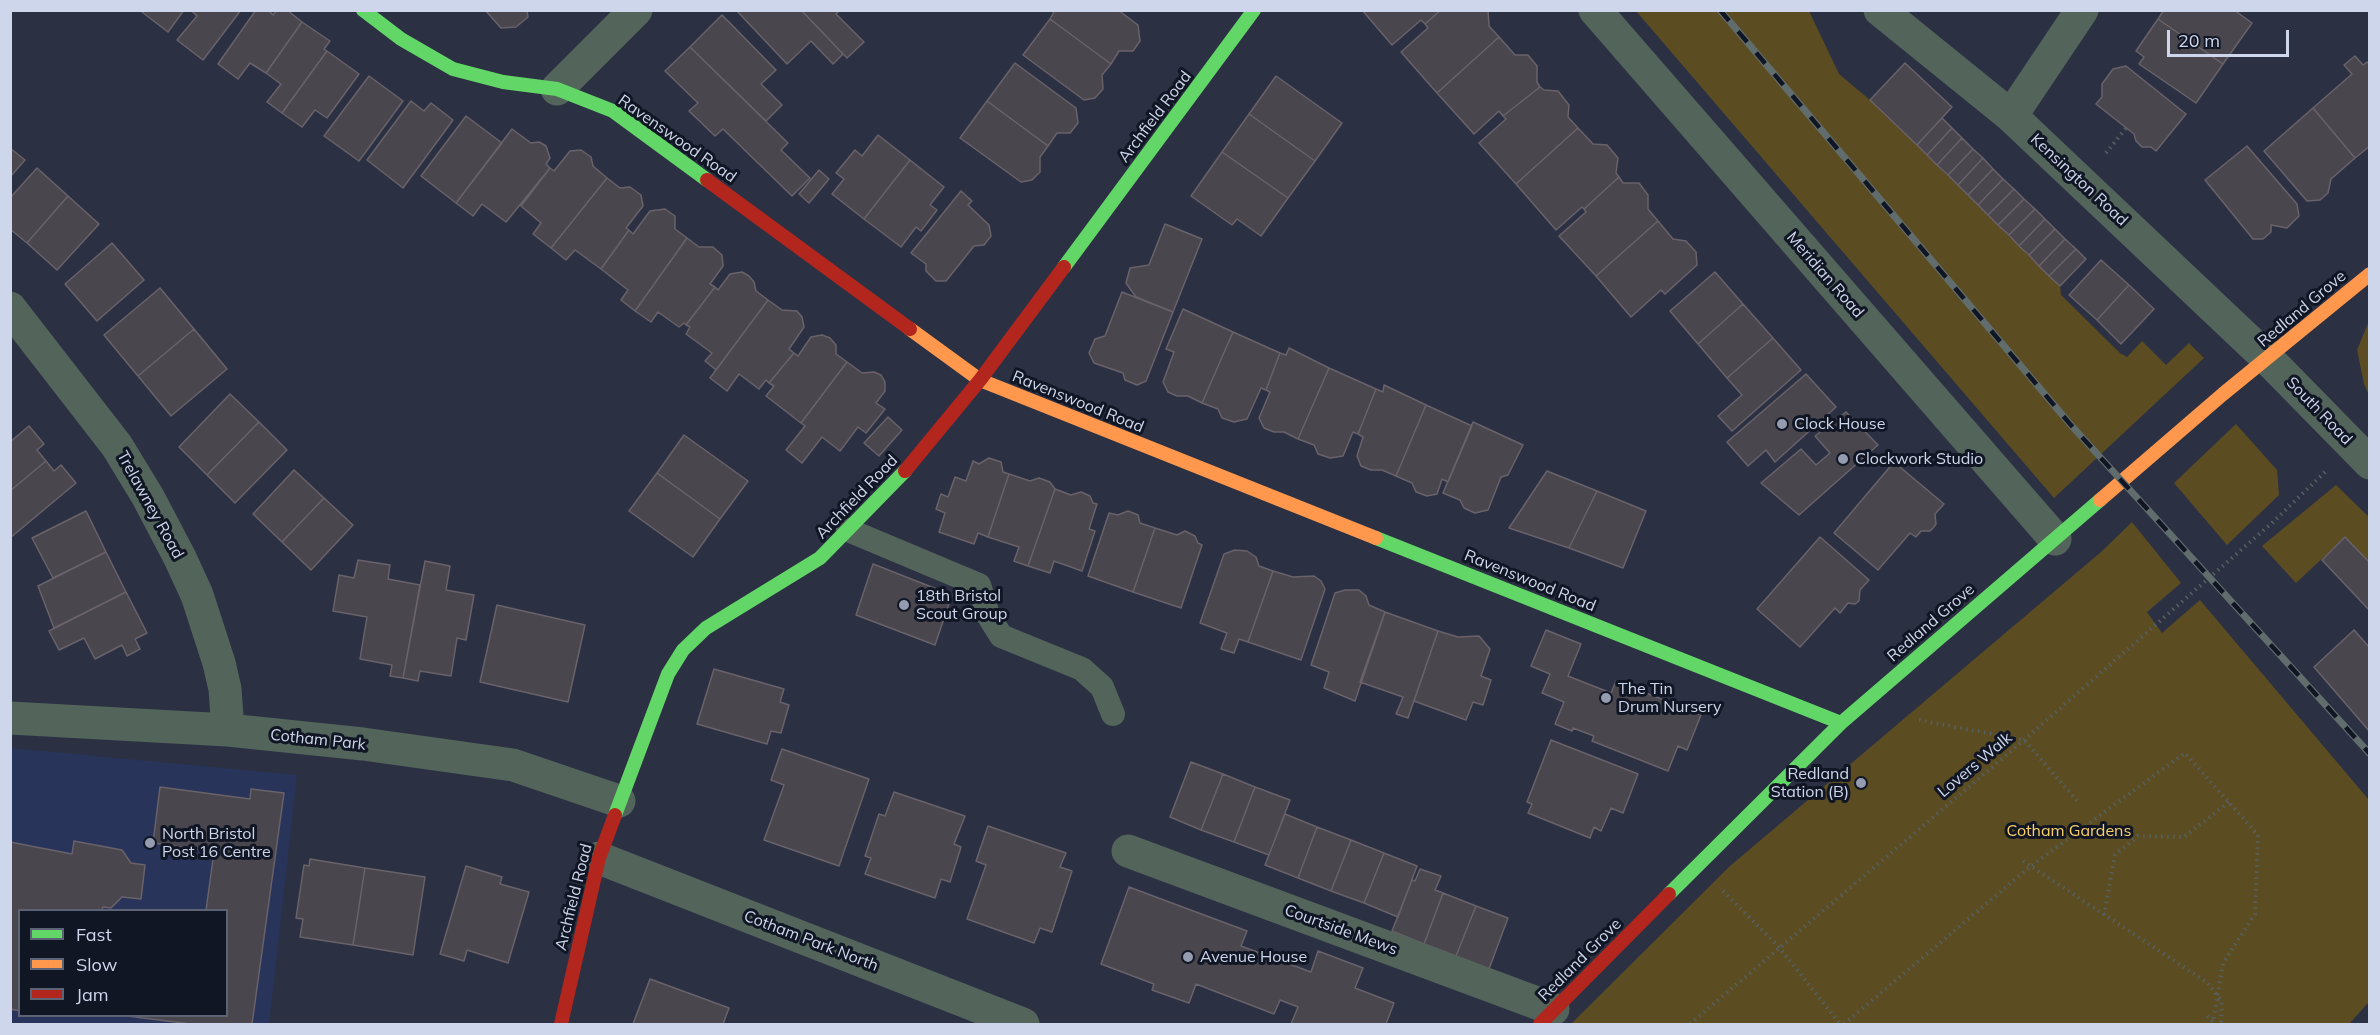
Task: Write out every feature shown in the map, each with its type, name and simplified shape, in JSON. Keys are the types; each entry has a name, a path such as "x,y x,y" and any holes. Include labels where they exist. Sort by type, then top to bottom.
{"street":[{"name":"Ravenswood Road","path":"363,10 401,39 453,69 503,82 557,89 613,111 980,380 1841,723"},
{"path":"557,89 636,10"},
{"name":"Archfield Road","path":"561,1024 599,858 668,674 683,650 706,628 820,558 900,478 980,380 1254,10"},
{"name":"Meridian Road","path":"1595,10 2055,539"},
{"name":"Kensington Road","path":"1881,10 2011,116 2268,359"},
{"path":"2011,116 2082,10"},
{"name":"Redland Grove","path":"1547,1017 1841,723 2055,539 2370,274"},
{"name":"Trelawney Road","path":"10,308 117,446 164,527 197,595 213,639 225,688 228,730"},
{"name":"South Road","path":"2268,359 2370,463"},
{"name":"Cotham Park","path":"10,718 228,730 363,744 513,765 619,801"},
{"name":"Courtside Mews","path":"1128,851 1547,1017"},
{"name":"Cotham Park North","path":"599,858 1023,1024"}],"lane":[{"path":"848,530 979,585 988,615 1001,636 1082,669 1102,687 1113,714"}],"path":[{"path":"2106,154 2126,128"},
{"name":"Lovers Walk","path":"1690,1024 2024,740 2273,522"},
{"path":"1919,720 2024,740 2079,803"},
{"path":"1697,865 1779,947 1842,1024 2031,866 2185,753 2258,835 2255,914 2223,963 2213,1023"},
{"path":"2104,915 2115,855 2138,836 2184,837 2229,802"},
{"path":"2023,861 2208,983 2222,1002 2221,1024"},
{"path":"2206,1015 2213,1023"}],"shaded area":[{"name":"North Bristol Post 16 Centre","path":"11,748 297,775 269,1024 31,1024 11,1022"}],"green space":[{"path":"1636,11 1809,11 1839,74 1917,145 2060,286 2061,295 2120,353 2127,357 2142,341 2166,365 2189,343 2204,358 2054,498"},
{"path":"2369,321 2369,395 2364,384 2357,350"},
{"path":"2236,424 2277,470 2279,495 2227,545 2174,483"},
{"path":"2336,485 2369,517 2369,563 2345,537 2296,583 2262,546"},
{"name":"Cotham Gardens","path":"2132,522 2181,583 2147,612 2162,633 2200,600 2369,800 2369,1002 2349,1024 1571,1024 1730,866 2101,552"}],"building":[{"path":"143,10 184,10 168,32 142,12"},
{"path":"191,10 241,10 203,60 177,40 197,16"},
{"path":"256,10 268,10 273,15 277,10 287,10 302,22 266,73 250,63 238,79 218,64"},
{"path":"485,10 527,10 528,17 516,27 501,28"},
{"path":"736,10 801,10 843,54 833,64 811,41 787,64"},
{"path":"801,10 840,10 836,14 864,42 847,58"},
{"path":"1055,10 1118,10 1138,25 1140,41 1133,51 1119,51 1111,64 1050,19"},
{"path":"1362,10 1441,10 1425,24 1421,20 1392,45"},
{"path":"1441,10 1488,10 1489,26 1499,37 1437,93 1401,52 1428,28 1425,24"},
{"path":"2164,10 2234,10 2252,23 2223,64 2158,19"},
{"path":"722,15 776,70 761,84 782,105 766,121 690,47"},
{"path":"1050,19 1111,64 1102,75 1103,89 1095,98 1084,100 1023,55"},
{"path":"2158,19 2223,64 2196,103 2139,64 2144,57 2136,51"},
{"path":"302,22 330,41 324,49 327,51 282,113 267,102 281,84 266,73"},
{"path":"1499,37 1515,55 1528,55 1537,66 1537,82 1540,87 1503,116 1499,111 1474,134 1437,93"},
{"path":"690,47 788,143 781,150 810,178 792,196 723,129 715,136 689,111 698,103 665,71"},
{"path":"327,51 359,74 327,118 315,110 302,127 282,113"},
{"path":"2355,56 2363,65 2367,62 2370,65 2370,146 2355,158 2313,108 2352,74 2344,65"},
{"path":"1015,63 1076,108 1078,123 1070,133 1057,133 1048,146 987,101"},
{"path":"1905,63 1952,107 1917,145 1870,100"},
{"path":"2126,66 2186,114 2156,151 2151,147 2142,147 2136,141 2134,134 2096,104 2102,97 2102,84 2113,69"},
{"path":"369,76 403,101 359,161 324,136"},
{"path":"1276,76 1342,123 1315,161 1249,114"},
{"path":"1540,87 1544,90 1558,91 1569,105 1568,117 1578,128 1516,184 1479,143 1506,119 1503,116"},
{"path":"411,101 424,111 431,103 453,120 403,188 367,160"},
{"path":"987,101 1048,146 1040,157 1040,172 1032,180 1021,182 960,138"},
{"path":"2313,108 2355,158 2331,179 2328,193 2320,200 2307,201 2264,151"},
{"path":"1249,114 1315,161 1288,198 1222,152"},
{"path":"466,116 502,143 456,203 421,176"},
{"path":"1942,118 1952,128 1927,155 1917,145"},
{"path":"1578,128 1593,144 1607,145 1618,158 1616,173 1619,177 1584,209 1582,207 1556,230 1516,184"},
{"path":"1952,128 1962,138 1937,165 1927,155"},
{"path":"512,129 531,143 539,142 546,146 550,158 546,164 550,168 506,222 482,204 473,216 456,203"},
{"path":"878,135 910,160 864,219 832,194 844,179 836,173 855,150 862,156"},
{"path":"1962,138 1973,149 1948,175 1937,165"},
{"path":"2247,146 2297,204 2299,216 2287,228 2271,225 2271,232 2263,239 2253,239 2205,180"},
{"path":"10,148 25,160 10,177"},
{"path":"1973,149 1983,158 1958,185 1948,175"},
{"path":"581,150 591,157 593,166 607,178 551,248 533,234 541,223 521,206 550,168 554,171 570,151"},
{"path":"1222,152 1288,198 1261,236 1237,219 1232,225 1191,196"},
{"path":"1983,158 1993,169 1968,195 1958,185"},
{"path":"910,160 944,187 930,205 937,210 921,231 916,227 901,247 864,219"},
{"path":"37,168 68,196 27,243 10,229 10,198"},
{"path":"1993,169 2003,179 1978,205 1968,195"},
{"path":"819,170 829,179 809,203 799,194"},
{"path":"1619,177 1623,183 1639,183 1648,195 1648,209 1658,221 1596,276 1559,236 1586,212 1584,209"},
{"path":"607,178 620,188 630,187 641,195 643,206 626,228 629,230 601,269 575,250 566,260 551,248"},
{"path":"2003,179 2014,189 1988,215 1978,205"},
{"path":"2014,189 2024,199 1998,225 1988,215"},
{"path":"961,191 972,201 968,205 989,225 991,236 984,245 974,246 946,281 936,281 926,271 926,264 911,253"},
{"path":"68,196 99,224 57,270 27,243"},
{"path":"2024,199 2035,209 2009,235 1998,225"},
{"path":"665,209 675,216 675,229 687,238 635,311 621,300 628,290 601,269 629,230 633,234 650,211"},
{"path":"2035,209 2045,219 2019,246 2009,235"},
{"path":"2045,219 2055,229 2029,255 2019,246"},
{"path":"1658,221 1673,239 1686,241 1696,252 1697,265 1665,294 1661,290 1631,317 1596,276"},
{"path":"1165,224 1202,239 1173,312 1136,297 1126,283 1130,268 1149,265"},
{"path":"2055,229 2065,239 2039,266 2029,255"},
{"path":"687,238 699,247 713,247 722,255 723,266 710,284 715,287 686,325 684,323 679,327 658,312 651,322 635,311"},
{"path":"2065,239 2076,249 2049,276 2039,266"},
{"path":"112,243 144,280 97,321 65,284"},
{"path":"2076,249 2086,259 2060,286 2049,276"},
{"path":"2101,260 2129,285 2097,320 2069,295"},
{"path":"742,272 754,282 756,291 768,300 716,370 705,361 712,353 686,334 690,327 686,325 715,287 718,290 730,274"},
{"path":"1715,272 1743,304 1698,344 1670,311"},
{"path":"2129,285 2154,309 2121,344 2097,320"},
{"path":"160,288 194,329 138,376 104,335"},
{"path":"1122,292 1173,312 1146,381 1137,385 1125,380 1123,373 1094,363 1089,353 1095,339 1105,336"},
{"path":"768,300 782,310 797,311 802,317 804,327 789,349 794,353 769,383 766,380 759,389 739,374 727,391 710,378"},
{"path":"1743,304 1773,338 1727,378 1698,344"},
{"path":"1183,309 1233,332 1202,403 1188,396 1177,396 1168,392 1163,382 1174,352 1166,349"},
{"path":"194,329 227,369 171,416 138,376"},
{"path":"1233,332 1280,353 1266,390 1261,388 1247,419 1234,422 1222,418 1218,409 1202,403"},
{"path":"822,335 830,338 836,345 836,354 847,362 801,423 766,396 774,386 769,383 794,353 798,356 811,337"},
{"path":"1773,338 1801,370 1732,431 1718,416 1742,395 1727,378"},
{"path":"1289,348 1329,368 1298,439 1284,432 1274,432 1264,428 1259,418 1270,392 1266,390 1280,353 1286,355"},
{"path":"847,362 862,373 874,372 881,375 885,382 885,391 876,403 885,409 866,433 858,427 840,451 822,437 802,463 786,450 805,426 801,423"},
{"path":"1329,368 1376,389 1358,434 1353,432 1343,456 1330,458 1318,454 1314,445 1298,439"},
{"name":"Clock House","path":"1806,374 1836,407 1775,462 1766,450 1748,466 1727,442"},
{"path":"1384,385 1426,405 1396,476 1382,470 1371,470 1361,466 1357,456 1363,437 1358,434 1376,389 1383,392"},
{"path":"230,394 259,422 207,475 179,447"},
{"path":"1426,405 1472,426 1448,482 1442,479 1437,494 1427,496 1416,492 1412,483 1396,476"},
{"name":"Clockwork Studio","path":"1846,412 1878,445 1799,515 1761,483 1801,449 1816,465 1830,453 1815,436"},
{"path":"888,417 902,430 879,456 864,443"},
{"path":"259,422 287,450 235,503 207,475"},
{"path":"1473,422 1523,445 1508,475 1501,477 1488,510 1475,513 1464,508 1460,500 1443,493"},
{"path":"29,426 44,444 37,450 46,461 10,491 10,442"},
{"path":"684,435 748,481 720,519 657,473"},
{"path":"989,458 1001,462 1003,472 1009,474 988,537 978,533 974,544 939,532 945,513 936,509 941,494 948,497 955,477 966,481 973,461 979,464"},
{"path":"46,461 54,471 61,465 76,483 10,538 10,491"},
{"path":"1894,462 1944,504 1935,514 1936,524 1930,531 1921,531 1916,537 1910,533 1878,570 1834,533"},
{"path":"294,470 324,498 282,542 253,514"},
{"path":"1547,471 1597,491 1569,548 1509,528"},
{"path":"657,473 720,519 693,557 629,511"},
{"path":"1009,474 1030,481 1039,478 1050,482 1055,489 1028,566 1014,561 1019,547 988,537"},
{"path":"1055,489 1071,495 1081,492 1090,496 1093,503 1097,504 1089,529 1095,531 1082,571 1054,561 1050,573 1028,566"},
{"path":"1597,491 1646,511 1623,568 1569,548"},
{"path":"324,498 353,525 311,570 282,542"},
{"path":"86,511 106,552 53,578 32,538"},
{"path":"1128,511 1138,515 1140,523 1155,528 1133,592 1088,576 1109,513 1118,515"},
{"path":"1155,528 1177,535 1185,531 1195,536 1198,543 1202,545 1181,608 1133,592"},
{"path":"1820,537 1869,580 1860,590 1859,601 1855,604 1848,603 1840,613 1835,608 1800,647 1757,609"},
{"path":"2345,537 2370,563 2370,611 2322,560"},
{"path":"1235,550 1247,551 1256,557 1259,566 1273,571 1248,642 1239,639 1234,653 1221,649 1227,633 1200,623 1224,554"},
{"path":"106,552 126,592 54,628 38,586"},
{"path":"358,560 390,565 388,579 420,585 403,678 390,676 392,665 360,659 367,617 333,611 339,575 354,578"},
{"path":"425,561 450,566 446,590 474,595 466,640 457,638 451,676 420,671 418,681 403,678"},
{"name":"18th Bristol Scout Group","path":"873,564 952,595 935,645 856,615"},
{"path":"1273,571 1293,577 1314,576 1321,581 1325,589 1301,660 1248,642"},
{"path":"1359,590 1366,596 1369,605 1385,612 1355,701 1324,688 1329,672 1311,665 1335,593"},
{"path":"126,592 147,633 135,639 140,649 127,656 122,645 95,659 84,638 59,650 49,631"},
{"path":"497,605 585,625 568,702 480,682"},
{"path":"1385,612 1438,631 1408,718 1396,714 1403,697 1360,682"},
{"name":"The Tin Drum Nursery","path":"1546,630 1581,644 1568,676 1611,693 1616,681 1701,715 1687,750 1678,746 1668,771 1592,741 1594,736 1555,724 1564,702 1542,693 1550,674 1531,666"},
{"path":"2354,630 2370,648 2370,732 2314,667"},
{"path":"1438,631 1458,637 1479,636 1490,649 1481,676 1491,680 1483,705 1473,702 1466,720 1414,701"},
{"path":"714,669 784,689 780,702 789,705 781,733 771,731 767,744 697,724"},
{"path":"1551,740 1638,774 1623,813 1611,808 1601,831 1594,827 1590,838 1528,813 1532,804 1527,802"},
{"path":"782,749 869,779 839,866 764,840 784,785 771,780"},
{"path":"1191,762 1223,774 1201,830 1170,817"},
{"path":"1223,774 1255,787 1234,842 1201,830"},
{"path":"160,787 250,799 251,789 284,793 252,1024 191,1024 135,1017 228,1017 228,909 206,909 214,852 153,843"},
{"path":"1255,787 1290,800 1269,855 1234,842"},
{"path":"894,792 965,816 954,844 961,847 950,882 941,879 935,898 865,874 871,858 865,856 879,814 885,816"},
{"path":"1285,814 1317,827 1298,878 1265,865"},
{"path":"988,826 1066,853 1060,867 1072,871 1052,932 1040,928 1034,943 967,919 986,865 976,861"},
{"path":"1317,827 1351,840 1331,891 1298,878"},
{"path":"1351,840 1384,853 1364,903 1331,891"},
{"path":"74,841 122,850 131,863 145,865 141,899 122,897 111,908 103,907 102,909 18,909 18,1011 10,1009 10,842 72,854"},
{"path":"1384,853 1417,866 1398,917 1364,903"},
{"path":"310,859 365,868 353,945 300,937 303,919 296,918 304,865 309,866"},
{"path":"466,866 502,877 500,884 529,892 508,963 467,950 464,961 440,954"},
{"path":"365,868 425,877 413,955 353,945"},
{"path":"1420,869 1441,876 1435,890 1443,893 1424,944 1392,931 1412,880 1415,881"},
{"name":"Avenue House","path":"1129,887 1247,931 1241,946 1311,972 1318,951 1363,968 1355,988 1394,1003 1386,1024 1291,1024 1298,1007 1280,1000 1274,1014 1196,984 1189,1003 1152,990 1154,984 1101,964"},
{"path":"1443,893 1476,906 1456,956 1424,944"},
{"path":"1476,906 1508,918 1489,969 1456,956"},
{"path":"650,979 729,1008 723,1024 633,1024"}],"railway":[{"path":"1720,10 2070,424 2370,754"}],"traffic: fast":[{"path":"363,10 401,39 453,69 503,82 557,89 613,111 707,180"},
{"path":"1064,267 1254,10"},
{"path":"615,815 668,674 683,650 706,628 820,558 905,471"},
{"path":"1669,894 1841,723 2100,500"},
{"path":"1376,538 1841,723"}],"traffic: slow":[{"path":"2100,500 2223,394 2370,274"},
{"path":"910,329 980,380 1376,538"}],"traffic: jam":[{"path":"707,180 910,329"},
{"path":"905,471 980,380 1064,267"},
{"path":"561,1024 599,858 615,815"},
{"path":"1540,1024 1669,894"}],"place":[{"name":"Clock House","path":"1782,424"},
{"name":"Clockwork Studio","path":"1843,459"},
{"name":"18th Bristol Scout Group","path":"904,605"},
{"name":"The Tin Drum Nursery","path":"1606,698"},
{"name":"Redland Station (B)","path":"1861,783"},
{"name":"North Bristol Post 16 Centre","path":"150,843"},
{"name":"Avenue House","path":"1188,957"}]}
